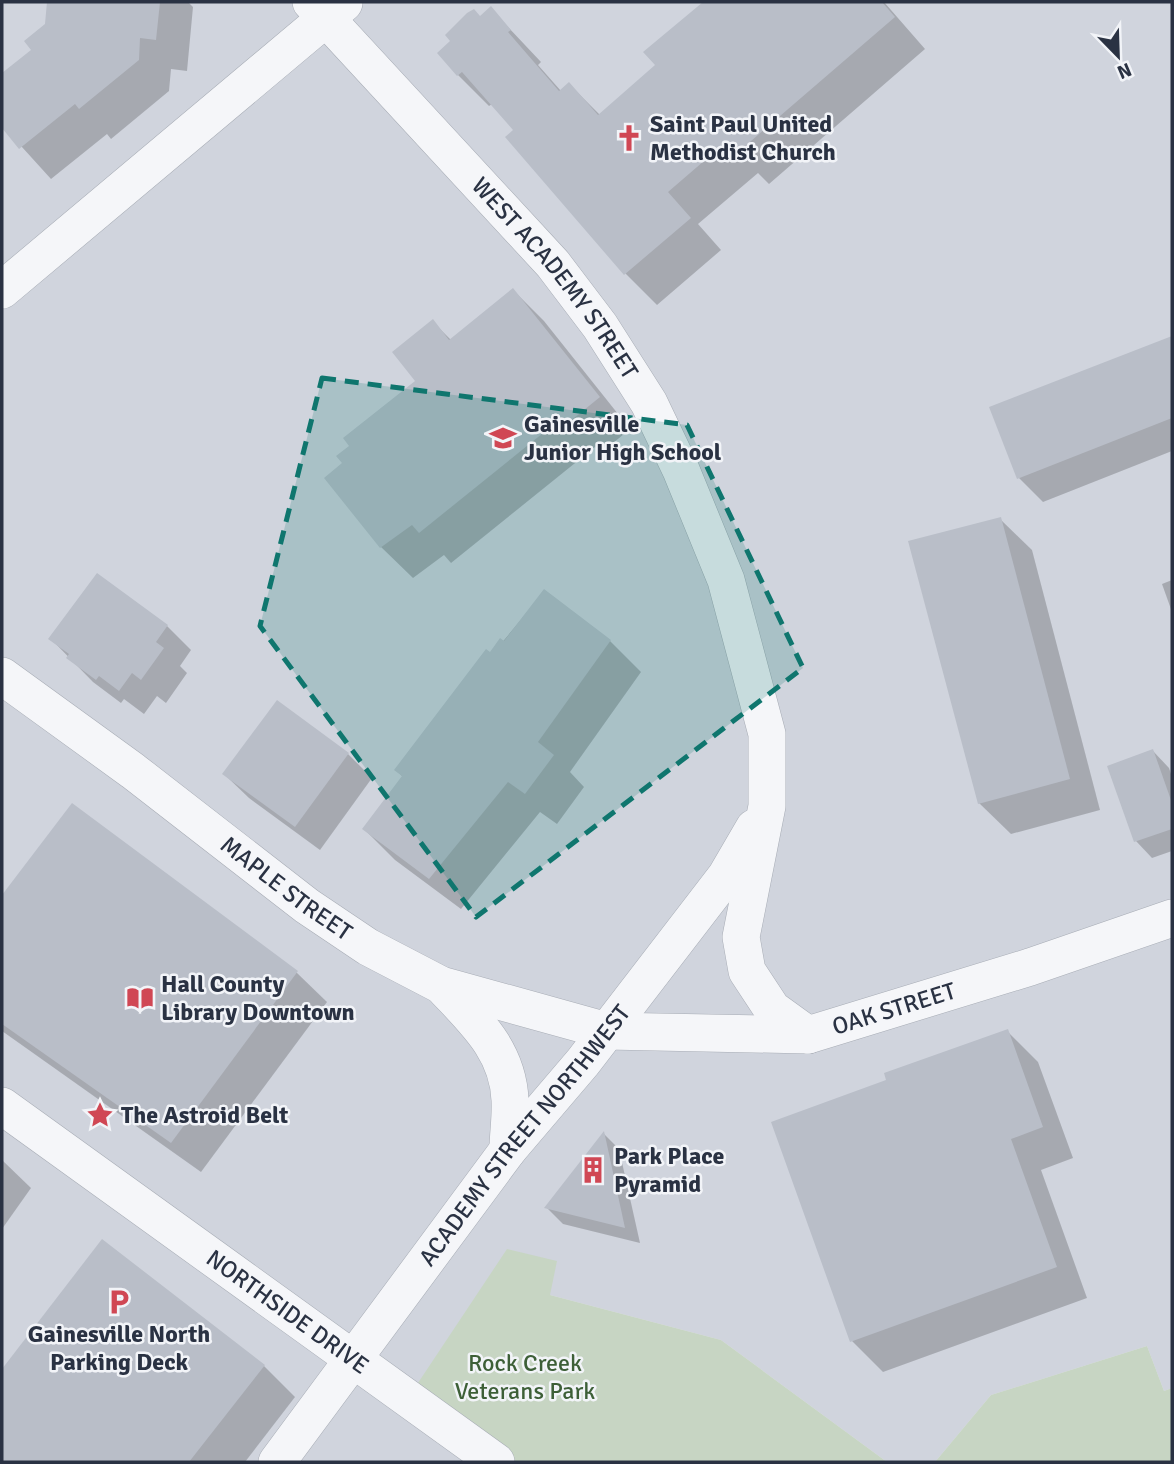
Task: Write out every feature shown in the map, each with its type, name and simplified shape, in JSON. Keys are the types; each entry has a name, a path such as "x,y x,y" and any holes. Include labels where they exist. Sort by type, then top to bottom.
{"street":[{"path":"2,290 327,7"},
{"name":"WEST ACADEMY STREET","path":"327,7 553,264 600,326 649,403 681,470 726,580 767,734 767,806 741,937 747,971 772,1009 808,1035"},
{"name":"MAPLE STREET","path":"2,676 132,771 307,906 368,947 441,985 607,1031"},
{"name":"ACADEMY STREET NORTHWEST","path":"277,1462 508,1150 607,1031 726,876 767,806"},
{"name":"OAK STREET","path":"607,1031 808,1035 1030,967 1172,918"},
{"path":"441,985 497,1048 505,1067 510,1101 508,1150"},
{"name":"NORTHSIDE DRIVE","path":"2,1106 496,1462"}],"highlighted area":[{"path":"322,378 687,425 803,668 476,917 260,626"}],"shaded area":[{"path":"2,2 1172,2 1172,1388 1164,1391 1147,1346 991,1395 935,1462 887,1462 721,1340 550,1295 496,1462 2,1462"}],"green space":[{"name":"Rock Creek Veterans Park","path":"507,1249 557,1261 550,1295 721,1340 887,1462 496,1462 408,1398"},
{"path":"1147,1346 1164,1391 1172,1388 1172,1462 935,1462 991,1395"}],"building":[{"path":"47,2 160,2 156,40 140,38 139,60 79,109 75,104 19,149 2,128 2,73 31,50 24,41 45,24"},
{"name":"Saint Paul United Methodist Church","path":"703,2 882,2 895,17 736,154 726,142 668,192 691,218 624,275 505,137 513,130 462,72 457,76 437,53 450,41 445,35 467,13 474,9 480,16 491,6 511,30 508,32 559,91 569,82 598,115 655,65 643,52"},
{"path":"513,288 600,397 568,423 563,417 419,533 412,525 380,548 324,478 342,463 336,456 349,446 343,438 415,381 392,352 433,319 449,340"},
{"path":"1172,336 1172,418 1017,479 989,407"},
{"path":"1001,517 1070,779 978,804 908,541"},
{"path":"97,573 168,625 156,642 164,648 141,680 132,673 119,691 99,676 96,680 66,658 69,654 48,639"},
{"path":"544,589 611,640 538,742 554,755 525,794 508,782 429,879 362,829 402,776 394,770 486,649 490,652 500,638 504,641"},
{"path":"277,700 349,753 295,827 222,774"},
{"path":"1153,749 1172,803 1172,829 1134,842 1107,766"},
{"name":"Hall County Library Downtown","path":"72,803 298,971 171,1143 2,1024 2,895"},
{"path":"1008,1029 1043,1127 1011,1139 1057,1267 850,1342 771,1122 886,1080 884,1073"},
{"name":"Park Place Pyramid","path":"604,1131 625,1228 544,1208"},
{"name":"Gainesville North Parking Deck","path":"102,1239 265,1365 189,1462 2,1462 2,1369"}],"place":[{"name":"Saint Paul United Methodist Church","path":"629,138"},
{"name":"Gainesville Junior High School","path":"503,438"},
{"name":"Hall County Library Downtown","path":"140,998"},
{"name":"The Astroid Belt","path":"100,1115"},
{"name":"Park Place Pyramid","path":"593,1170"},
{"name":"Gainesville North Parking Deck","path":"119,1302"}]}
